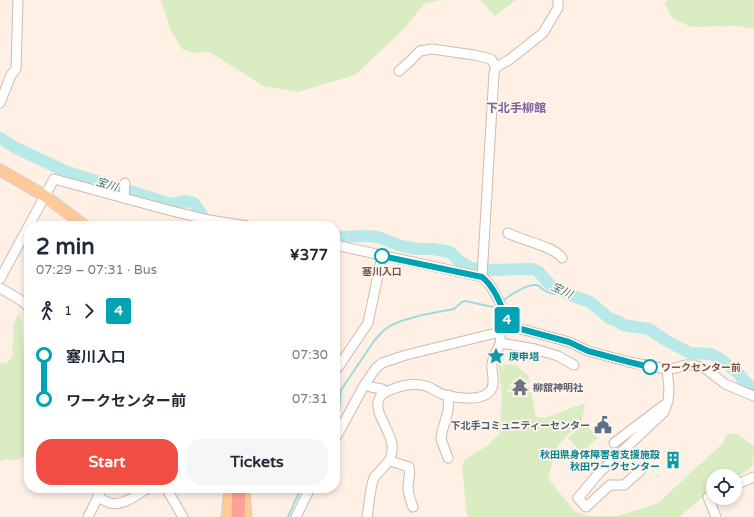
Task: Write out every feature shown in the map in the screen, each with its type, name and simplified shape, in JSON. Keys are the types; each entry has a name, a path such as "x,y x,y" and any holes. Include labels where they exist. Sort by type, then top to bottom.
{"highway":[{"path":"238,517 239,493"}],"main road":[{"path":"0,170 45,196 78,221"},
{"path":"227,517 229,493"},
{"path":"232,517 234,493"},
{"path":"244,493 246,517"}],"street":[{"path":"0,103 11,75 16,69 18,0"},
{"path":"558,0 558,8 543,33 509,60 496,67 494,73 482,272 497,297 509,324 521,329 569,342 588,351 629,362 667,369 685,365 694,365 706,369 726,384 754,396"},
{"path":"399,71 420,51 432,49 491,59 496,67"},
{"path":"31,221 54,179 168,210 215,221"},
{"path":"124,198 125,184"},
{"path":"508,233 539,244 560,254 562,258"},
{"path":"0,279 24,235"},
{"path":"340,247 382,256 482,272"},
{"path":"340,365 368,323 382,256"},
{"path":"0,288 24,303"},
{"path":"340,430 365,384 376,368 390,360 406,354 500,332 509,324"},
{"path":"367,517 371,487 374,478 390,461 392,445 378,409 379,399 384,392 397,387 410,385 425,386 445,395 458,398 477,398 484,396 491,391 494,380 492,362 501,343 500,332"},
{"path":"501,343 535,349 558,356 574,366"},
{"path":"640,471 624,485 610,485 586,507 578,498 598,474 664,412 668,401 669,389 667,369"},
{"path":"365,384 382,389 384,392"},
{"path":"448,396 448,411 441,439 448,458"},
{"path":"614,443 668,401"},
{"path":"390,461 409,467 408,488 413,507"},
{"path":"742,482 754,477"},
{"path":"88,517 99,493"},
{"path":"98,497 110,503 119,504 140,493"},
{"path":"169,493 183,517"},
{"path":"296,517 308,493"},
{"path":"711,505 716,517"}],"green space":[{"path":"161,0 441,0 424,4 404,29 355,75 298,92 263,86 210,52 194,53 182,49 170,29"},
{"path":"480,0 516,0 495,16"},
{"path":"668,0 754,0 754,29 737,26 691,27 672,18 665,4"},
{"path":"17,315 21,315 24,358 24,457 16,460 3,460 0,462 0,363 6,363 12,357 13,326"},
{"path":"498,364 515,365 528,375 536,417 545,418 585,403 582,420 558,445 548,478 575,512 591,516 618,516 658,503 723,443 726,435 735,433 754,446 753,463 749,469 742,473 742,469 706,469 706,495 679,517 467,517 462,467 465,459 487,446 499,434 502,397"},
{"path":"584,423 598,438 582,453 568,438"}],"waterway":[{"name":"宝川","path":"0,138 16,148 67,172 171,204 186,201 194,203 205,221"},
{"name":"宝川","path":"340,237 378,237 401,246 450,252 459,261 471,268 488,270 533,269 539,272 550,285 590,302 609,318 620,322 623,325 649,329 665,340 690,353 711,354 737,372 748,385 754,387"},
{"path":"501,302 519,290 535,285 552,294 566,293"},
{"path":"340,402 341,390 374,341 390,326 422,315 454,309 465,301 493,307 498,304"},
{"path":"288,517 299,493"}],"bus line":[{"name":"4","path":"382,256 482,277 490,285 497,297 509,324 521,329 569,342 588,351 650,367"}],"place":[{"name":"塞川入口","path":"382,256"},
{"name":"庚申塔","path":"496,356"},
{"name":"ワークセンター前","path":"650,367"},
{"name":"柳舘神明社","path":"520,387"},
{"name":"下北手コミュニティーセンター","path":"603,425"},
{"name":"秋田県身体障害者支援施設 秋田ワークセンター","path":"673,460"}],"district":[{"name":"下北手柳館","path":"516,108"}]}
